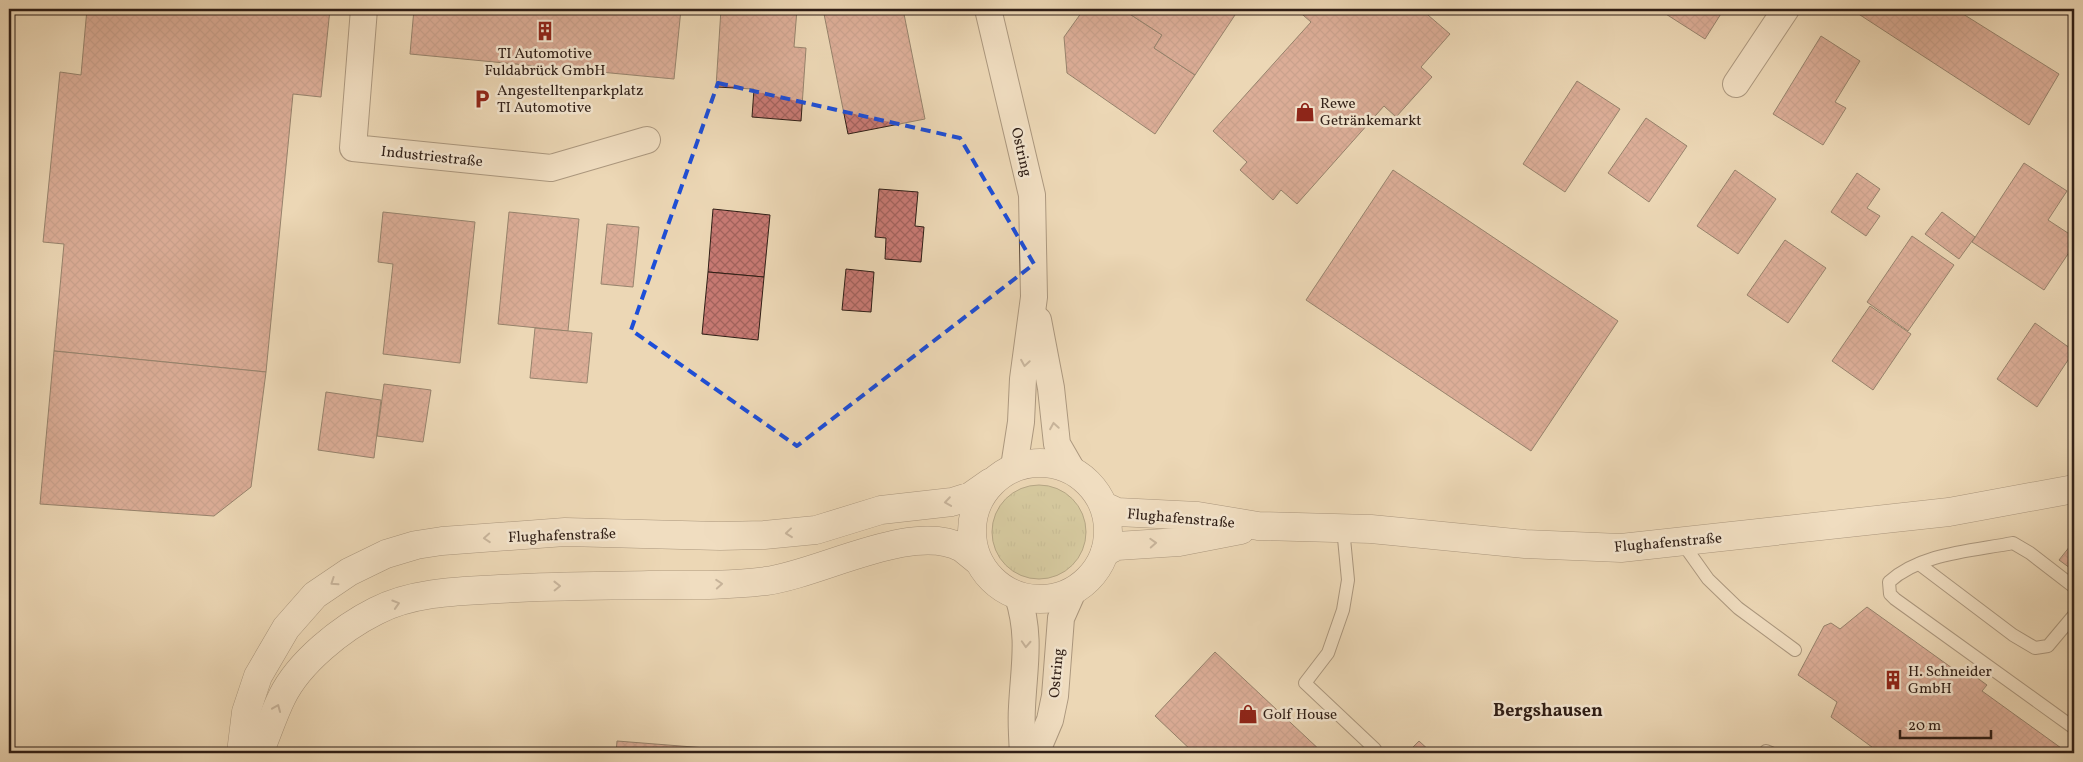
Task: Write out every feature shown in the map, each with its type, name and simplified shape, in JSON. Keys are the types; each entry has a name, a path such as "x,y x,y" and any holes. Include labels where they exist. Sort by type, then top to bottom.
{"street":[{"name":"Industriestraße","path":"364,9 353,148 550,168 647,140"},
{"name":"Ostring","path":"988,9 1032,195 1034,297 1023,379 1021,422 1014,467"},
{"path":"1736,84 1786,9"},
{"name":"Ostring","path":"1034,297 1051,388 1057,444 1072,470"},
{"path":"259,753 282,695 315,652 352,624 378,610 400,602 463,591 553,586 712,585 767,581 801,574 909,540 945,543 962,548 978,561 988,576 1002,588 1029,599 1052,599 1073,591 1092,574 1105,552 1108,529 1104,506 1096,492 1072,470 1053,464 1033,462 1014,467 992,482 979,499 972,519 972,540 978,561"},
{"name":"Flughafenstraße","path":"241,753 246,712 258,676 286,628 314,595 349,572 386,554 416,545 442,541 565,532 746,536 816,530 881,510 952,502 971,496 992,482"},
{"name":"Flughafenstraße","path":"1104,506 1117,512 1140,515 1198,516 1258,526 1343,528 1525,544 1621,548 1949,512 2074,488"},
{"name":"Flughafenstraße","path":"1105,552 1118,546 1179,542 1258,526"},
{"name":"Ostring","path":"1036,753 1050,720 1055,696 1061,618 1073,591"},
{"name":"Ostring","path":"1018,596 1025,617 1027,639 1021,709 1023,753"}],"lane":[{"path":"1343,528 1348,580 1343,610 1328,653 1305,683 1375,749"},
{"path":"1680,541 1708,579 1738,608 1795,650"},
{"path":"2073,725 1890,594 1889,582 1899,572 1931,559 2013,543 2030,553 2074,587"},
{"path":"1919,564 2013,635 2035,648 2048,646 2074,615"}],"highlighted area":[{"path":"718,83 960,138 1034,264 797,446 631,330"}],"green space":[{"path":"1039,485 1057,489 1072,499 1082,514 1086,532 1082,550 1072,565 1057,575 1039,579 1021,575 1006,565 996,550 992,532 996,514 1006,499 1021,489"}],"building":[{"path":"87,9 330,9 321,97 293,94 266,372 54,351 64,244 43,242 60,72 81,75"},
{"name":"TI Automotive Fuldabrück GmbH","path":"414,9 681,9 674,79 410,54"},
{"path":"721,9 797,9 794,47 806,48 801,121 752,117 754,89 716,87"},
{"path":"823,9 903,9 925,119 848,134"},
{"path":"1084,9 1122,9 1162,35 1154,48 1195,75 1155,134 1067,73 1064,37"},
{"path":"1122,9 1239,9 1195,75 1154,48 1162,35"},
{"name":"Rewe Getränkemarkt","path":"1296,9 1421,9 1450,34 1421,67 1432,77 1396,117 1384,106 1297,204 1281,190 1273,200 1240,170 1247,162 1213,131 1311,22"},
{"path":"1658,9 1724,9 1705,39"},
{"path":"1860,9 1955,9 2059,74 2029,125 1857,13"},
{"path":"1821,36 1860,61 1835,102 1846,108 1823,145 1773,114"},
{"path":"1577,81 1620,109 1565,192 1523,164"},
{"path":"1646,118 1687,146 1649,202 1608,173"},
{"path":"2024,163 2067,191 2048,220 2074,237 2074,245 2044,290 1972,242"},
{"path":"1393,170 1618,321 1531,451 1306,300"},
{"path":"1735,170 1776,199 1738,254 1697,226"},
{"path":"1857,173 1880,189 1867,208 1880,216 1866,236 1831,212"},
{"path":"879,189 918,192 915,226 924,227 921,262 885,259 886,238 875,237"},
{"path":"713,209 770,215 764,277 708,272"},
{"path":"383,212 475,222 460,363 383,354 393,264 378,262"},
{"path":"509,212 579,219 568,331 498,324"},
{"path":"1942,212 1975,237 1959,259 1925,234"},
{"path":"607,224 639,227 633,287 601,284"},
{"path":"1912,236 1954,265 1908,331 1867,302"},
{"path":"1785,240 1826,268 1788,323 1747,295"},
{"path":"846,269 874,272 871,312 842,310"},
{"path":"708,272 764,277 758,340 702,334"},
{"path":"1870,306 1911,334 1873,390 1832,361"},
{"path":"2035,323 2074,351 2037,407 1997,379"},
{"path":"535,328 592,333 587,383 530,378"},
{"path":"54,351 266,372 251,487 214,516 40,504"},
{"path":"384,384 431,390 423,442 377,436"},
{"path":"326,392 381,400 374,458 318,450"},
{"path":"2074,541 2074,571 2059,560"},
{"name":"H. Schneider GmbH","path":"1867,607 1959,673 1965,669 1987,685 1982,691 2068,753 1880,753 1831,717 1837,702 1798,675 1824,626 1831,623 1840,629"},
{"path":"1215,652 1323,753 1194,753 1155,716"},
{"path":"617,741 769,753 616,753"},
{"path":"1419,741 1432,753 1407,753"}],"place":[{"name":"TI Automotive Fuldabrück GmbH","path":"545,31"},
{"name":"Angestelltenparkplatz TI Automotive","path":"482,99"},
{"name":"Rewe Getränkemarkt","path":"1305,112"},
{"name":"H. Schneider GmbH","path":"1893,680"},
{"name":"Golf House","path":"1248,714"}],"district":[{"name":"Bergshausen","path":"1548,710"}]}
